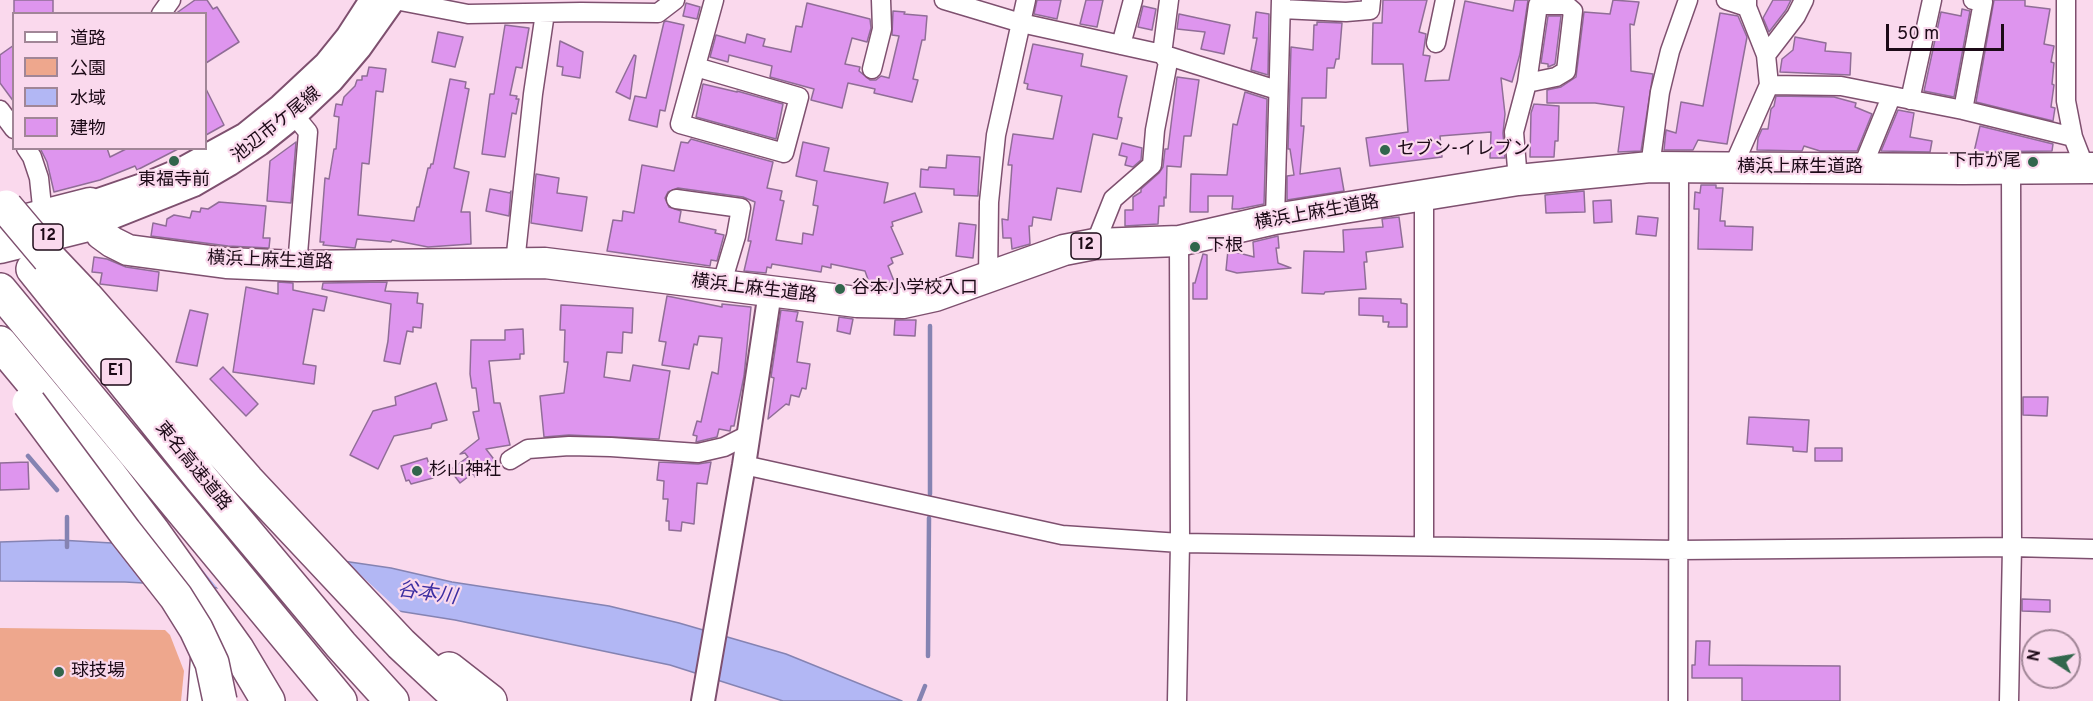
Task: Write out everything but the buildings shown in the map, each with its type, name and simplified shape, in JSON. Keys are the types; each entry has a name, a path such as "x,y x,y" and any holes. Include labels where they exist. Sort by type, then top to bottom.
{"highway":[{"name":"東名高速道路","path":"1,215 40,262 201,478 341,645 392,701"},
{"path":"40,262 86,297 247,480 401,644 462,701"},
{"name":"東名高速道路","path":"0,290 287,640 340,701"},
{"path":"0,343 125,532 176,597 196,629 212,663 220,701"},
{"path":"0,360 154,533 237,649 268,701"},
{"path":"356,595 490,701"}],"main road":[{"name":"横浜上麻生道路","path":"93,214 101,234 128,250 226,263 297,266 545,263 600,268 721,286 856,302 903,303 934,296 1064,250 1095,244 1179,241 1275,219 1518,180 1664,167 1732,169 2089,168"},
{"name":"12","path":"1,215 93,214"},
{"name":"12","path":"0,248 93,214"}],"street":[{"path":"162,12 171,0"},
{"name":"池辺市ケ尾線","path":"93,214 244,135 280,106 326,63 347,37 371,0"},
{"path":"395,0 468,14 658,13 675,0"},
{"name":"池辺市ケ尾線","path":"93,214 194,184 230,164 295,116 346,64 395,0"},
{"path":"696,67 799,97 784,153 680,124 714,0"},
{"path":"872,69 882,29 881,0"},
{"path":"944,0 1021,23 1162,54 1277,90"},
{"path":"988,278 989,202 996,135 1026,0"},
{"path":"1120,45 1133,0"},
{"path":"1095,244 1113,199 1152,165 1155,130 1168,62 1162,54 1169,0"},
{"path":"1275,219 1281,4 1346,12 1370,10 1371,0"},
{"path":"1436,43 1445,0"},
{"path":"1678,701 1678,550 1660,92 1670,51 1688,0"},
{"path":"1726,0 1747,3 1766,55 1769,85 1732,169"},
{"path":"1766,55 1796,16 1804,0"},
{"path":"1910,100 1932,0"},
{"path":"1963,110 1983,2 1973,0"},
{"path":"2066,0 2066,101 2073,137 2089,168"},
{"path":"515,263 532,94 545,14"},
{"path":"1518,180 1514,132 1527,83"},
{"path":"1769,85 1841,86 1963,110 2073,137"},
{"path":"1862,168 1891,97"},
{"path":"295,116 308,132 297,266"},
{"path":"27,150 39,178 43,216"},
{"path":"2009,701 2012,547 2011,168"},
{"path":"688,196 741,208 736,236 721,286"},
{"path":"1424,196 1424,546"},
{"path":"1178,701 1179,241"},
{"path":"704,701 744,465 770,292"},
{"path":"510,460 528,450 569,446 698,453 724,447 748,435"},
{"path":"744,465 1062,535 1180,543 1678,550 2012,547 2093,549"},
{"path":"197,701 202,620"}],"green space":[{"path":"0,628 165,630 170,635 184,671 181,701 0,701"}],"water":[{"name":"谷本川","path":"59,540 288,553 391,568 452,582 609,606 679,623 786,654 902,701 783,701 670,665 455,620 310,597 198,586 125,582 0,581 0,542"}],"pier":[{"path":"181,544 288,550 342,558 404,615 309,600 220,591"}],"waterway":[{"path":"930,326 930,494"},
{"path":"28,456 57,490"},
{"path":"67,517 67,547"},
{"path":"928,656 929,518"},
{"path":"919,701 925,686"}],"place":[{"name":"セブン-イレブン","path":"1385,150"},
{"name":"東福寺前","path":"174,161"},
{"name":"下市が尾","path":"2033,162"},
{"name":"下根","path":"1195,247"},
{"name":"谷本小学校入口","path":"840,289"},
{"name":"杉山神社","path":"417,471"},
{"name":"球技場","path":"59,672"}]}
